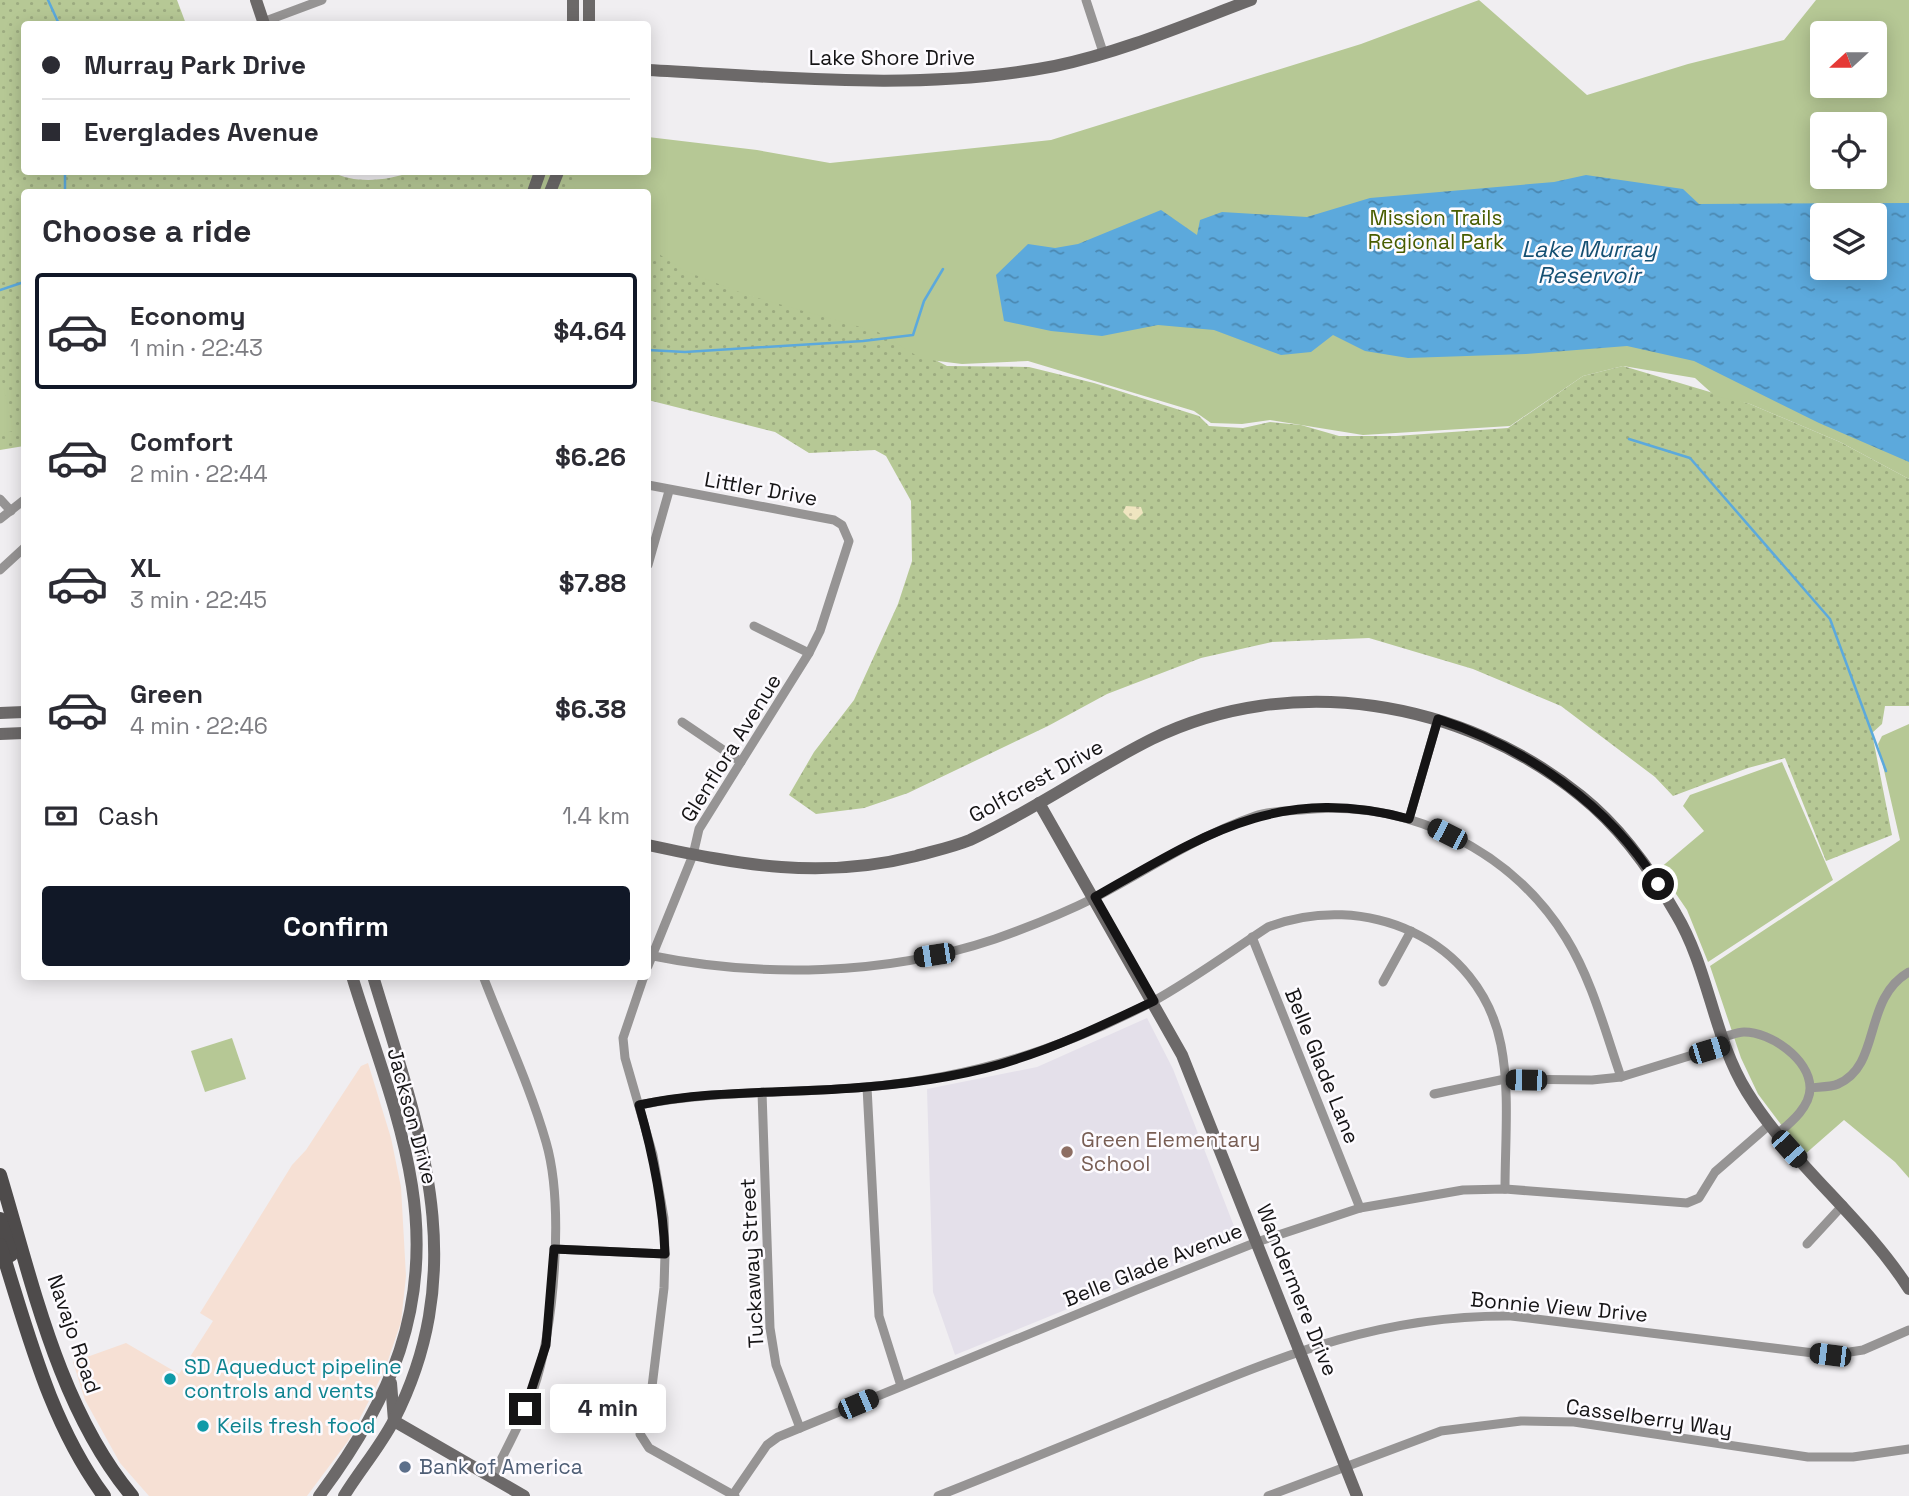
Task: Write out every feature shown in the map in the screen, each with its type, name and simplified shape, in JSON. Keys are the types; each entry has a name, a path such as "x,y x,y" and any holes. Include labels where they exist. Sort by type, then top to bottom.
{"main road":[{"name":"Navajo Road","path":"0,1175 25,1255 39,1276 65,1382 80,1417 110,1467 132,1496"},
{"path":"0,1219 22,1282 26,1285 39,1276"},
{"name":"Navajo Road","path":"0,1245 47,1394 64,1431 104,1496"}],"street":[{"path":"256,0 262,21"},
{"path":"268,21 322,0"},
{"path":"573,0 573,21"},
{"path":"589,0 589,21"},
{"path":"1086,0 1103,52"},
{"name":"Lake Shore Drive","path":"651,70 908,81 982,77 1056,65 1103,52 1251,0"},
{"name":"Littler Drive","path":"651,486 834,520 846,532 847,549"},
{"path":"651,554 669,491"},
{"path":"0,499 11,511"},
{"path":"0,519 21,503"},
{"name":"Glenflora Avenue","path":"651,954 693,855 699,829 810,653 847,549"},
{"path":"0,570 21,551"},
{"path":"754,626 810,653"},
{"name":"Golfcrest Drive","path":"651,846 734,864 796,871 888,863 970,840 1154,738 1239,709 1308,702 1367,704 1438,719 1467,729 1530,760 1581,796 1609,821 1647,867 1679,918 1703,974 1724,1041 1743,1086 1772,1130 1878,1245 1909,1289"},
{"path":"0,713 21,712"},
{"path":"1409,819 1438,719"},
{"path":"682,722 741,762"},
{"path":"0,734 21,733"},
{"name":"Wandermere Drive","path":"1039,803 1095,897 1182,1055 1357,1496"},
{"path":"651,959 740,969 851,968 934,955 992,940 1095,897 1204,835 1259,814 1335,806 1378,810 1428,824 1483,853 1517,879 1544,907 1566,937 1582,967 1621,1077"},
{"path":"639,1105 685,1096 867,1087 1014,1060 1071,1040 1154,1001 1252,937 1288,919 1333,913 1354,914 1411,931 1450,956 1480,993 1501,1044 1505,1189"},
{"path":"1382,982 1411,931"},
{"name":"Belle Glade Lane","path":"1252,937 1360,1208"},
{"path":"1434,1094 1504,1079 1592,1080 1621,1077 1743,1032 1781,1045 1800,1062 1811,1088 1838,1084 1860,1065 1881,999 1894,980 1909,972"},
{"name":"Jackson Drive","path":"319,1496 375,1413 391,1379 410,1313 416,1269 416,1216 403,1145 353,980"},
{"name":"Jackson Drive","path":"344,1496 394,1421 420,1352 430,1310 435,1230 426,1156 374,980"},
{"path":"485,980 546,1142 553,1185 554,1249 546,1345 533,1390 492,1478"},
{"path":"643,980 623,1038 625,1058 653,1155 664,1218 665,1254 651,1395 640,1434 649,1448 733,1496"},
{"path":"867,1087 878,1316 901,1386"},
{"name":"Belle Glade Avenue","path":"733,1496 767,1445 800,1428 1257,1242 1360,1208 1463,1190 1505,1189 1687,1203 1699,1198 1715,1172 1801,1112 1811,1088"},
{"name":"Tuckaway Street","path":"762,1092 770,1328 776,1364 800,1428"},
{"path":"1807,1244 1843,1205"},
{"path":"554,1249 665,1254"},
{"name":"Bonnie View Drive","path":"938,1496 1300,1349 1381,1327 1458,1315 1511,1316 1830,1355 1863,1350 1909,1330"},
{"path":"391,1379 394,1421 524,1496"},
{"path":"375,1413 383,1439"},
{"name":"Casselberry Way","path":"1268,1496 1440,1432 1521,1421 1574,1422 1808,1457 1853,1457 1909,1449"}],"shaded area":[{"name":"Green Elementary School","path":"1147,1018 1173,1069 1239,1239 955,1355 933,1292 927,1089 1037,1067"},
{"path":"368,1063 391,1138 401,1187 406,1276 401,1322 385,1369 372,1395 348,1441 307,1496 149,1496 120,1463 85,1400 73,1362 126,1343 179,1374 213,1321 200,1313 292,1165 306,1150 361,1066"}],"green space":[{"path":"0,0 177,0 185,21 21,21 21,175 339,175 371,180 400,175 580,175 599,189 21,189 21,446 0,450"},
{"name":"Mission Trails Regional Park","path":"1479,0 1587,95 1688,64 1784,40 1816,0 1909,0 1909,479 1840,442 1750,404 1715,396 1695,378 1623,366 1583,376 1510,426 1363,435 1270,420 1242,424 1211,423 1194,411 1028,361 962,364 922,359 878,332 747,295 685,271 651,249 651,189 576,189 572,182 573,175 651,175 651,137 757,150 830,163 1051,140 1361,44"},
{"path":"651,225 749,295 863,323 947,366 1029,367 1094,383 1199,416 1209,426 1243,428 1270,422 1301,425 1339,436 1396,436 1508,428 1583,376 1623,366 1750,404 1840,442 1909,479 1909,706 1885,706 1882,724 1872,733 1892,835 1826,861 1785,758 1748,768 1673,796 1655,777 1561,706 1473,669 1369,638 1272,642 1201,658 1107,694 1048,726 908,793 864,808 816,814 789,795 814,752 854,700 898,604 912,561 911,501 886,456 875,450 809,453 775,432 651,401"},
{"path":"0,371 13,431 0,434"},
{"path":"1909,724 1909,1178 1895,1162 1844,1120 1804,1155 1758,1094 1741,1058 1710,966 1900,840 1878,744 1882,736"},
{"path":"1782,762 1833,880 1708,962 1687,910 1659,869 1704,831 1683,806 1690,795"},
{"path":"232,1038 246,1079 205,1092 191,1051"}],"sand":[{"path":"1126,506 1141,507 1143,513 1136,520 1130,519 1123,512"}],"water":[{"name":"Lake Murray Reservoir","path":"1586,175 1683,189 1699,204 1810,203 1810,280 1887,280 1887,203 1909,203 1909,462 1819,423 1694,361 1627,346 1526,354 1408,358 1365,351 1333,335 1311,352 1281,355 1214,330 1158,325 1102,336 1051,331 1004,321 996,275 1028,244 1055,248 1078,244 1161,210 1197,235 1200,220 1222,212 1307,217 1370,198 1554,182"}],"waterway":[{"path":"48,0 58,21"},
{"path":"65,175 65,189"},
{"path":"651,350 685,352 863,341 913,335 924,301 943,269"},
{"path":"0,290 21,283"},
{"path":"1629,439 1690,458 1830,619 1886,771"}],"place":[{"name":"Green Elementary School","path":"1067,1152"},
{"name":"SD Aqueduct pipeline controls and vents","path":"170,1379"},
{"name":"Keils fresh food","path":"203,1426"},
{"name":"Bank of America","path":"405,1467"}],"route":[{"path":"525,1409 546,1345 554,1249 665,1254 664,1218 653,1155 639,1105 685,1096 867,1087 943,1075 1014,1060 1071,1040 1154,1001 1095,897 1204,835 1259,814 1335,806 1378,810 1409,819 1438,719 1503,745 1530,760 1581,796 1609,821 1658,884"}]}
